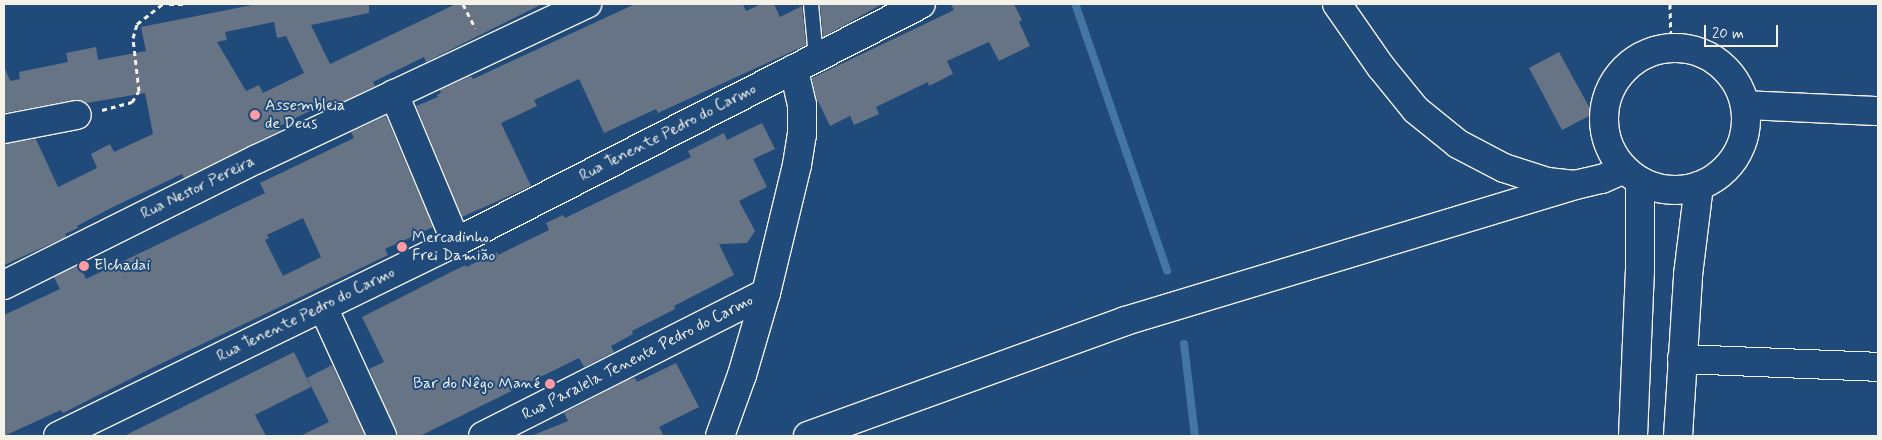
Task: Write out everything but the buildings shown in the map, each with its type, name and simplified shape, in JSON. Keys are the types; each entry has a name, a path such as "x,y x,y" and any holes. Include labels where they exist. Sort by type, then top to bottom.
{"street":[{"name":"Rua Nestor Pereira","path":"4,285 257,159 587,4"},
{"name":"Rua Tenente Pedro do Carmo","path":"58,436 456,242 921,4"},
{"path":"1338,4 1380,67 1416,110 1458,144 1504,168 1546,182 1576,185"},
{"path":"1671,48 1692,50 1710,57 1726,69 1738,86 1745,105 1746,125 1742,145 1731,162 1717,176 1699,186 1679,190 1659,188 1632,175 1612,152 1605,133 1604,113 1608,93 1618,76 1633,61 1652,52 1671,48"},
{"path":"720,436 742,376 766,293 802,135 805,63"},
{"path":"394,94 456,242"},
{"path":"1745,105 1878,111"},
{"path":"4,129 77,115"},
{"path":"808,436 1125,321 1576,185 1632,175"},
{"path":"1632,175 1640,281 1633,436"},
{"path":"1678,436 1688,275 1699,186"},
{"name":"Rua Paralela Tenente Pedro do Carmo","path":"483,436 766,293"},
{"path":"324,307 382,436"},
{"path":"1682,359 1878,367"}],"lane":[{"path":"805,63 811,4"}],"path":[{"path":"77,115 132,102 139,91 133,38 137,24 163,4"},
{"path":"169,4 183,4"},
{"path":"1670,4 1671,48"}],"waterway":[{"path":"1076,6 1167,271"},
{"path":"1184,344 1195,436"}],"place":[{"name":"Assembleia de Deus","path":"255,115"},
{"name":"Mercadinho Frei Damião","path":"402,247"},
{"name":"Elchadai","path":"84,266"},
{"name":"Bar do Nêgo Mané","path":"550,384"}]}
